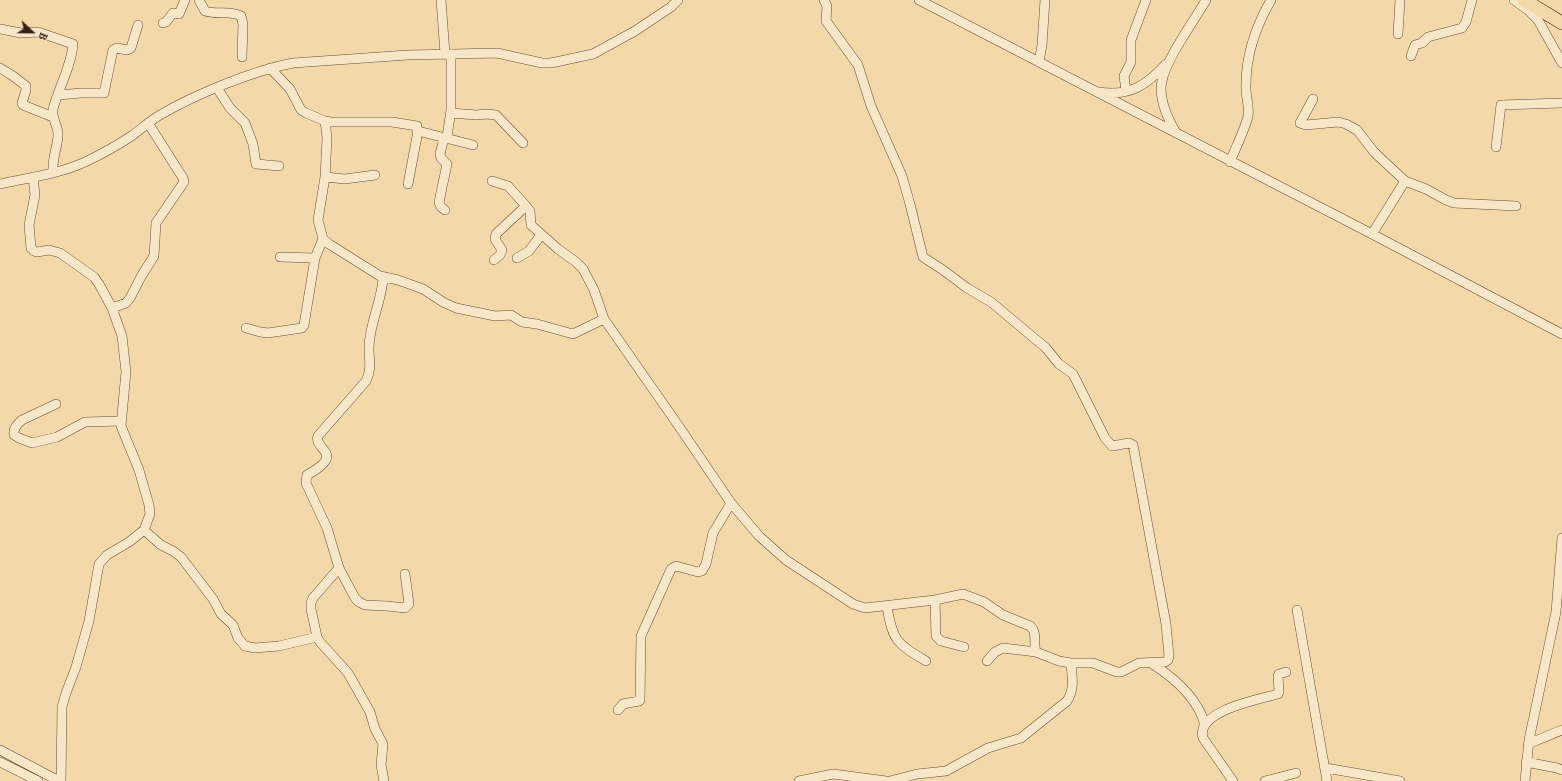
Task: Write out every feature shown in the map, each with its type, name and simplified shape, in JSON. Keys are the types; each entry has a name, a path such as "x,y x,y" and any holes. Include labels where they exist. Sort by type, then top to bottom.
{"highway":[{"path":"1524,0 1562,23"}],"street":[{"path":"163,23 166,22 173,13 179,14 185,0"},
{"path":"199,0 205,11 234,13 241,16 243,24 242,58"},
{"path":"441,0 448,54 450,113 446,138 443,142 440,154 447,164 439,202 441,207 445,210"},
{"path":"0,184 53,172 92,158 125,140 148,123 170,110 217,88 270,68 292,63 408,55 496,53 542,63 551,63 593,54 635,30 671,7 678,0"},
{"path":"824,0 827,6 826,21 858,66 871,106 902,176 922,257 943,270 967,288 991,302 1046,348 1059,364 1073,374 1105,438 1112,446 1129,443 1133,445 1166,624 1169,656 1168,660 1165,662 1136,664 1121,672 1117,672 1093,663 1072,663 1053,659 1036,652 1003,648 995,652 987,661"},
{"path":"919,0 1562,334"},
{"path":"1039,62 1042,45 1045,0"},
{"path":"1126,91 1124,76 1131,62 1131,40 1146,0"},
{"path":"1176,133 1166,114 1161,88 1162,80 1170,60 1206,0"},
{"path":"1230,162 1248,116 1246,95 1246,69 1248,54 1261,17 1271,0"},
{"path":"1398,34 1400,0"},
{"path":"1411,56 1415,45 1422,43 1428,38 1462,28 1466,22 1472,0"},
{"path":"1514,0 1528,10 1538,20 1562,63"},
{"path":"59,95 104,93 113,50 117,48 127,50 131,48 138,25"},
{"path":"0,29 21,33 38,32 73,44 53,112 53,117 58,130 53,155 53,172"},
{"path":"1094,91 1106,93 1126,91 1145,84 1170,60"},
{"path":"0,68 26,86 22,102 23,105 53,117"},
{"path":"270,68 290,88 301,110 325,121 399,123 418,126 416,150 408,184"},
{"path":"217,88 230,108 245,123 252,144 256,164 279,166"},
{"path":"1313,99 1300,123 1306,125 1338,122 1346,124 1357,130 1374,152 1405,181 1426,189 1454,203 1516,206"},
{"path":"1496,146 1500,105 1562,103"},
{"path":"450,113 496,115 523,143"},
{"path":"325,121 327,138 324,177 318,220 323,238 329,244 383,278 398,280 423,289 443,302 456,308 495,316 510,315 522,322 537,324 569,334 577,333 604,319"},
{"path":"112,308 126,303 154,256 156,223 184,182 183,178 148,123"},
{"path":"417,132 473,145"},
{"path":"324,177 345,179 375,175"},
{"path":"0,750 60,781 62,707 76,667 89,621 99,564 106,555 129,542 144,530 150,514 149,505 137,463 123,431 121,421 126,372 122,338 112,308 99,284 87,272 60,253 48,250 37,252 31,248 29,225 35,195 33,177"},
{"path":"492,180 508,186 530,211 531,225 558,249 578,263 583,269 594,290 604,319 730,503 764,541 792,564 859,607 870,609 935,600 963,594 984,602 1003,615 1030,626 1033,629 1036,652"},
{"path":"1372,234 1405,181"},
{"path":"494,260 500,255 502,250 495,239 496,234 526,206"},
{"path":"517,258 529,251 541,235"},
{"path":"246,328 268,333 302,328 304,324 314,258 323,238"},
{"path":"280,257 314,258"},
{"path":"383,278 382,289 374,317 370,344 370,374 366,381 318,436 316,440 325,450 326,461 323,465 307,475 306,480 327,528 339,568 355,598 359,602 373,606 407,607 409,604 405,574"},
{"path":"56,404 18,423 14,431 14,435 32,443 57,437 85,422 121,421"},
{"path":"618,710 623,704 640,700 641,636 671,569 676,566 698,572 704,569 713,533 730,503"},
{"path":"144,530 161,545 181,557 213,599 221,614 233,625 238,638 245,646 255,648 278,646 317,637"},
{"path":"1524,781 1528,744 1559,613 1562,538"},
{"path":"339,568 313,598 311,603 317,637 348,673 370,712 375,729 383,744 381,764 384,781"},
{"path":"935,600 936,636 941,641 964,647"},
{"path":"887,606 895,637 909,650 926,661"},
{"path":"1298,610 1327,781"},
{"path":"890,781 917,774 946,771 988,748 1021,738 1067,701 1073,688 1072,663"},
{"path":"1151,663 1175,680 1196,706 1203,717 1205,725"},
{"path":"1233,781 1203,738 1202,730 1214,716 1227,709 1278,694 1278,676 1279,674 1286,672"},
{"path":"1528,744 1562,730"},
{"path":"0,762 38,781"},
{"path":"1526,762 1562,770"},
{"path":"1326,768 1400,781"},
{"path":"1265,781 1296,773"},
{"path":"799,781 833,774 886,781"}]}
